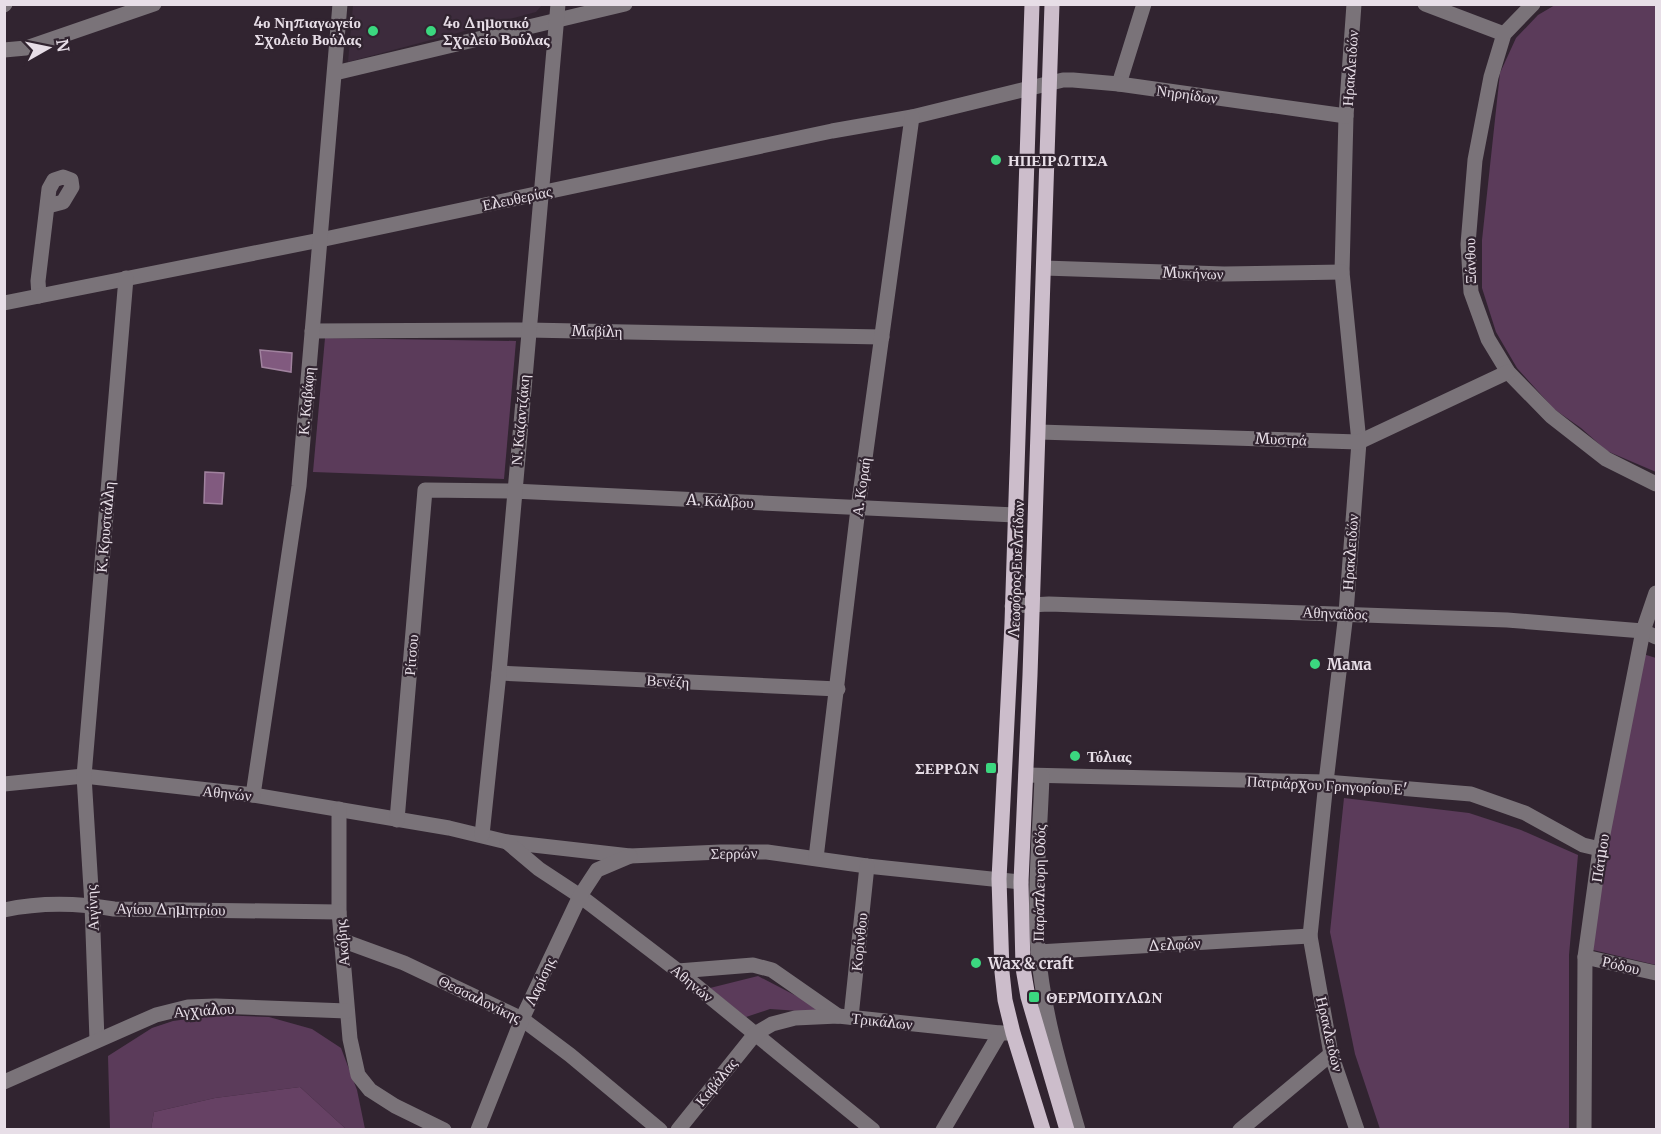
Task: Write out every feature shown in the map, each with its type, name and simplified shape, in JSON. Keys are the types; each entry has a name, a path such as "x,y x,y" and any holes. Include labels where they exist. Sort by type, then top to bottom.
{"main road":[{"name":"Λεωφόρος Ευελπίδων","path":"1032,4 1012,606 999,879 1006,1033 1043,1130"},
{"name":"Λεωφόρος Ευελπίδων","path":"1052,4 1021,882 1023,968 1028,997 1067,1130"}],"street":[{"path":"4,50 26,48 154,4"},
{"name":"Κ. Καβάφη","path":"253,795 298,486 340,4"},
{"name":"Ν. Καζαντζάκη","path":"482,835 499,673 513,491 558,4"},
{"path":"335,73 625,4"},
{"path":"1119,84 1144,4"},
{"name":"Ηρακλειδών","path":"1354,4 1346,117 1342,272 1359,442 1346,613 1310,936 1331,1054 1357,1130"},
{"path":"1425,4 1504,34"},
{"name":"Ξάνθου","path":"1533,4 1504,34 1491,77 1475,160 1468,244 1471,292 1488,339 1508,372 1551,416 1606,459 1656,484"},
{"name":"Νηρηίδων","path":"1029,89 1073,80 1119,84 1346,117"},
{"name":"Ελευθερίας","path":"4,303 320,240 832,131 912,117 1029,89"},
{"name":"Α. Κοραή","path":"816,858 858,508 912,117"},
{"path":"39,296 38,281 48,206"},
{"name":"Μυκήνων","path":"1044,268 1224,274 1342,272"},
{"name":"Κ. Κρυστάλλη","path":"84,776 126,278"},
{"name":"Μαβίλη","path":"312,331 528,330 882,337"},
{"name":"Μυστρά","path":"1038,432 1359,442 1508,372"},
{"name":"A. Κάλβου","path":"425,490 513,491 1015,515"},
{"name":"Ρίτσου","path":"397,820 425,490"},
{"name":"Πάτμου","path":"1584,1130 1585,957 1600,849 1650,634 1656,593"},
{"name":"Αθηναΐδος","path":"1012,606 1049,604 1507,620 1650,634"},
{"name":"Βενέζη","path":"499,673 838,689"},
{"name":"Πατριάρχου Γρηγορίου Ε'","path":"1026,775 1326,782 1471,794 1525,813 1583,845 1600,849"},
{"name":"Αθηνών","path":"4,784 84,776 253,795 449,828"},
{"name":"Αιγίνης","path":"84,776 97,1040"},
{"name":"Παράπλευρη Οδός","path":"1042,776 1037,897 1038,952 1052,1040 1078,1130"},
{"name":"Ακόβης","path":"339,809 339,912 350,1039 358,1075 370,1090 395,1106 444,1130"},
{"name":"Σερρών","path":"449,828 507,842 630,856 755,852 1021,882"},
{"name":"Αθηνών","path":"507,842 539,869 580,896 678,971 873,1130"},
{"name":"Λαρίσης","path":"478,1130 522,1019 580,896 597,870 630,856"},
{"name":"Κορίνθου","path":"844,1017 867,866"},
{"name":"Αγίου Δημητρίου","path":"4,910 57,903 114,909 339,912"},
{"name":"Δελφών","path":"1038,952 1310,936"},
{"name":"Θεσσαλονίκης","path":"341,940 404,963 522,1019 570,1055 660,1130"},
{"name":"Ρόδου","path":"1585,957 1656,973"},
{"path":"678,971 753,965 763,967 772,970 844,1017"},
{"name":"Αγχιάλου","path":"4,1082 156,1015 188,1007 347,1011"},
{"name":"Τρικάλων","path":"755,1034 772,1024 795,1018 844,1017 1006,1033"},
{"path":"943,1130 1006,1033"},
{"name":"Καβάλας","path":"678,1130 755,1034"},
{"path":"1240,1130 1331,1054"}],"shaded area":[{"path":"353,4 542,5 536,12 348,62"},
{"path":"1555,5 1656,5 1656,472 1607,451 1581,428 1554,409 1517,368 1496,332 1482,288 1482,240 1500,73 1516,38 1538,15"},
{"path":"325,338 516,341 504,479 313,472"},
{"path":"260,350 292,353 291,372 262,367"},
{"path":"205,472 224,473 222,504 204,503"},
{"path":"1643,654 1656,658 1656,965 1593,950 1604,846"},
{"path":"1344,798 1469,813 1521,830 1578,855 1569,955 1569,1129 1380,1129 1355,1054 1330,932"},
{"path":"758,976 829,1013 770,1009 746,1017 710,988"},
{"path":"216,1015 269,1017 312,1029 341,1048 357,1090 365,1129 346,1129 300,1087 215,1098 154,1112 151,1129 110,1129 108,1056 152,1028 173,1021"},
{"path":"300,1087 346,1129 151,1129 154,1112 215,1098"}],"place":[{"name":"4ο Νηπιαγωγείο Σχολείο Βούλας","path":"373,31"},
{"name":"4ο Δημοτικό Σχολείο Βούλας","path":"431,31"},
{"name":"ΗΠΕΙΡΩΤΙΣΑ","path":"996,160"},
{"name":"Мама","path":"1315,664"},
{"name":"Τόλιας","path":"1075,756"},
{"name":"ΣΕΡΡΩΝ","path":"991,768"},
{"name":"Wax & craft","path":"976,963"},
{"name":"ΘΕΡΜΟΠΥΛΩΝ","path":"1034,997"}]}
